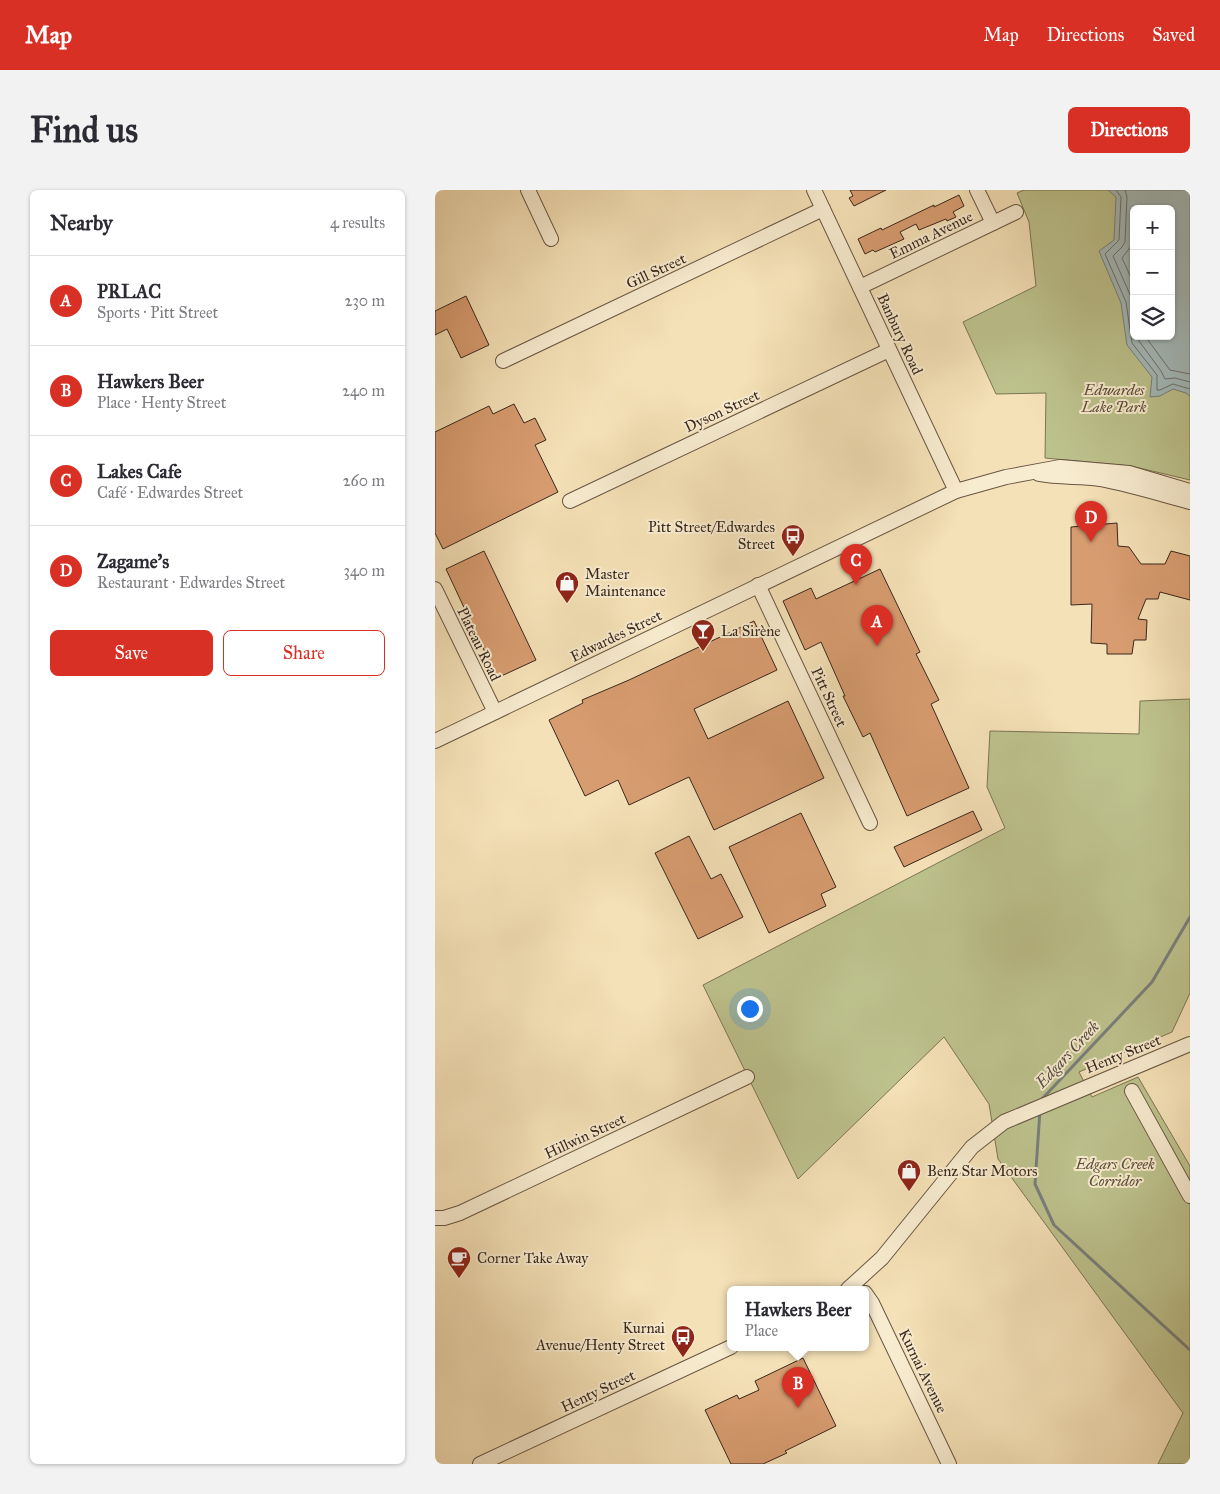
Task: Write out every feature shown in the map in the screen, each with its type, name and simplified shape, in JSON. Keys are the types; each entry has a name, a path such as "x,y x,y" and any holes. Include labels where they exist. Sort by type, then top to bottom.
{"street":[{"path":"528,190 551,239"},
{"name":"Banbury Road","path":"814,190 956,491"},
{"path":"977,190 993,223"},
{"name":"Gill Street","path":"503,362 823,209"},
{"name":"Emma Avenue","path":"860,287 1016,212"},
{"name":"Dyson Street","path":"570,500 889,350"},
{"name":"Edwardes Street","path":"435,741 956,491 1006,477 1060,467 1129,473 1190,491"},
{"name":"Edwardes Street","path":"1032,472 1054,476 1098,479 1190,502"},
{"name":"Pitt Street","path":"758,585 870,823"},
{"name":"Plateau Road","path":"435,589 495,712"},
{"name":"Henty Street","path":"860,1286 972,1147 1004,1122 1190,1044"},
{"name":"Hillwin Street","path":"435,1218 444,1218 460,1213 747,1077"},
{"path":"1132,1091 1190,1196"},
{"name":"Kurnai Avenue","path":"869,1300 949,1464"},
{"name":"Henty Street","path":"480,1464 727,1349"}],"green space":[{"name":"Edwardes Lake Park","path":"1024,190 1190,190 1190,480 1131,466 1045,458 1046,393 996,394 963,322 1036,286 1029,222 1017,193"},
{"name":"Edgars Creek Corridor","path":"1190,699 1190,993 1172,1032 1079,1072 1092,1097 1138,1077 1190,1166 1190,1464 1158,1464 1183,1413 998,1159 989,1104 944,1037 798,1179 703,985 1005,828 987,787 990,731 1139,734 1140,701"}],"water":[{"path":"1108,190 1190,190 1190,396 1173,389 1160,396 1150,397 1152,377 1127,345 1121,303 1099,251 1114,240 1116,197"}],"building":[{"path":"850,190 886,190 854,206 849,198 853,196"},
{"path":"959,195 964,206 953,212 956,217 919,230 916,224 900,232 904,239 875,252 873,250 865,254 858,239"},
{"path":"466,296 489,345 461,358 447,329 435,335 435,311"},
{"path":"514,404 524,423 535,418 546,440 535,445 558,492 443,549 435,533 435,432 489,406 493,414"},
{"path":"1117,523 1118,546 1129,547 1141,564 1165,564 1171,551 1190,556 1190,600 1160,592 1158,599 1146,599 1138,619 1147,620 1146,640 1134,640 1132,654 1107,654 1107,644 1091,643 1092,604 1071,605 1071,527"},
{"path":"484,551 536,660 497,678 446,569"},
{"path":"880,569 920,652 916,654 939,700 931,704 969,788 907,816 870,733 863,737 843,696 845,696 821,642 805,650 783,601 811,588 816,599"},
{"path":"754,621 777,670 694,709 708,739 788,701 824,778 714,830 689,777 629,805 618,780 585,796 549,720 583,703 582,700"},
{"path":"973,811 982,830 904,867 894,847"},
{"path":"801,813 836,887 821,894 826,906 769,933 729,847"},
{"path":"689,836 711,879 721,874 743,917 698,939 655,853"},
{"path":"803,1358 836,1426 763,1464 731,1464 705,1410 737,1395 739,1399 759,1390 755,1381"}],"waterway":[{"name":"Edgars Creek","path":"1041,1102 1152,982 1190,917"},
{"name":"Edgars Creek","path":"1040,1110 1035,1184 1054,1225 1190,1350"}],"place":[{"name":"Zagame's","path":"1091,542"},
{"name":"Pitt Street/Edwardes Street","path":"793,557"},
{"name":"Lakes Cafe","path":"856,585"},
{"name":"Master Maintenance","path":"567,604"},
{"name":"PRLAC","path":"877,646"},
{"name":"La Sirène","path":"703,652"},
{"name":"Benz Star Motors","path":"909,1192"},
{"name":"Corner Take Away","path":"459,1279"},
{"name":"Kurnai Avenue/Henty Street","path":"683,1358"},
{"name":"Hawkers Beer","path":"798,1408"}]}
